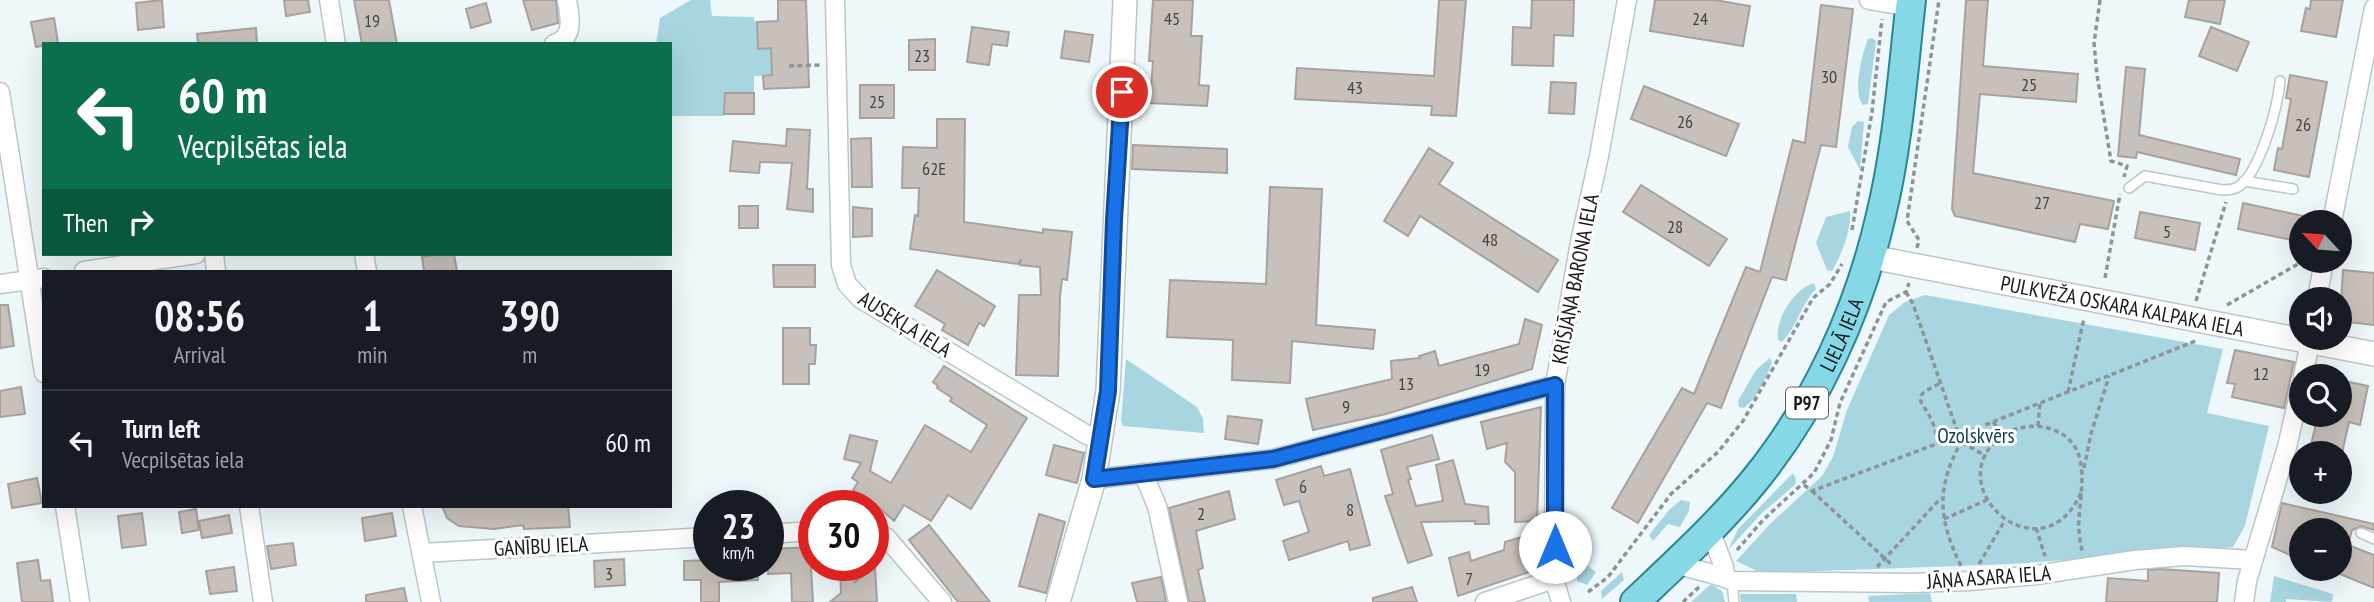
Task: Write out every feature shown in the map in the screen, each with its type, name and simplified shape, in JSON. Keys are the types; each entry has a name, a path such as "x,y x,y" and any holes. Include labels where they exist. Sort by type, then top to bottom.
{"main road":[{"name":"LIELĀ IELA","path":"1634,602 1710,530 1754,481 1806,404 1840,338 1858,256 1890,170 1893,3"}],"street":[{"path":"328,0 336,42"},
{"path":"559,42 569,33 567,0"},
{"name":"AUSEKĻA IELA","path":"835,0 841,265 852,291 867,303 1087,435 1102,440"},
{"path":"1058,602 1094,479 1108,391 1125,0"},
{"name":"KRIŠJĀŅA BARONA IELA","path":"1561,602 1554,579 1555,385 1627,0"},
{"path":"2335,210 2371,35 2374,8"},
{"path":"0,92 36,279 42,350"},
{"path":"91,270 183,256"},
{"name":"PULKVEŽA OSKARA KALPAKA IELA","path":"1858,256 2289,335"},
{"path":"0,284 36,279"},
{"name":"PULKVEŽA OSKARA KALPAKA IELA","path":"2352,349 2374,354"},
{"path":"1094,479 1273,459 1555,385"},
{"path":"2244,602 2253,560 2291,427"},
{"path":"1143,473 1157,506 1178,602"},
{"path":"65,508 80,602"},
{"path":"249,508 263,602"},
{"path":"412,508 431,602"},
{"path":"1710,530 1728,579"},
{"name":"GANĪBU IELA","path":"422,553 693,538"},
{"path":"889,540 942,602"},
{"name":"JĀŅA ASARA IELA","path":"1675,564 1728,579 1911,583 1969,581 2051,573 2135,560 2184,556 2253,560"},
{"path":"1485,602 1554,579"}],"lane":[{"path":"2129,188 2146,176 2229,190 2239,187 2252,171 2266,138 2280,81"},
{"path":"2244,181 2293,189"},
{"path":"2361,533 2374,540"},
{"path":"1728,579 1734,602"}],"path":[{"path":"1919,240 1907,221 1939,0"},
{"path":"2100,0 2094,43 2097,75 2111,160 2127,166 2105,278"},
{"path":"1852,232 1893,3"},
{"path":"789,66 836,65"},
{"path":"1812,491 2197,342 2226,202"},
{"path":"1588,592 1608,577 1671,494 1718,453 1771,374 1814,298 1858,256"},
{"path":"2200,320 2289,269"},
{"path":"1730,558 1763,520 1814,474 1831,440 1840,402 1886,302 1906,292 1913,304 1960,435 1961,442 1948,471 1941,497 1943,520 1950,543 1969,581"},
{"path":"2068,392 2089,298"},
{"path":"2086,567 2081,550 2079,522 2081,493 2091,434 2109,376"},
{"path":"1938,443 1932,420 1920,400 1926,390 1941,383"},
{"path":"2038,426 2040,402"},
{"path":"1993,422 2004,435"},
{"path":"2081,493 2069,514 2048,526 2036,528 2015,525 1994,512 1982,486 1982,470 1993,444 2004,435 2020,427 2038,426 2052,429 2074,446 2084,472"},
{"path":"1961,442 1986,456"},
{"path":"1804,485 1911,583"},
{"path":"1863,583 1941,497"},
{"path":"1943,520 1987,500"},
{"path":"1969,581 2005,520"},
{"path":"2036,528 2051,573"},
{"path":"1683,602 1705,582"}],"green space":[{"path":"691,0 710,0 712,16 754,17 757,22 758,49 771,48 772,75 754,76 754,93 725,93 724,116 672,116 672,42 656,42 660,18"},
{"path":"1868,39 1876,41 1868,104 1863,105 1858,92 1859,73"},
{"path":"1858,121 1864,122 1860,170 1848,147 1852,127"},
{"path":"1850,211 1842,250 1832,271 1827,270 1816,243 1826,217"},
{"path":"1814,283 1816,289 1792,330 1782,342 1778,340 1780,323 1787,306 1800,291"},
{"name":"Ozolskvērs","path":"1925,295 2223,349 2207,413 2269,426 2245,526 2233,547 2012,564 1761,573 1736,561 1770,524 1822,476 1833,457 1847,410 1889,315 1905,302"},
{"path":"1770,358 1770,368 1757,393 1744,408 1739,407 1738,401 1756,370"},
{"path":"1126,359 1197,407 1203,419 1204,433 1123,426 1121,421"},
{"path":"1549,406 1544,569 1542,570 1547,407"},
{"path":"1793,473 1795,485 1762,513 1728,550 1738,529"},
{"path":"1681,500 1690,502 1689,511 1680,527 1668,524 1653,541 1649,535"},
{"path":"1585,564 1596,572 1587,585 1577,581 1577,565"},
{"path":"1622,572 1624,580 1602,599 1601,591"},
{"path":"2274,576 2333,594 2332,602 2286,599 2286,602 2270,602"},
{"path":"1711,584 1722,591 1725,602 1691,602"},
{"path":"1930,593 1932,602 1869,602 1868,596"},
{"path":"1740,594 1796,594 1797,602 1741,602"}],"building":[{"path":"162,0 164,27 138,30 136,3"},
{"path":"284,0 308,0 310,12 286,16"},
{"path":"354,0 389,0 397,42 362,42"},
{"path":"523,0 556,0 558,23 532,30"},
{"path":"778,0 806,0 809,87 764,89 763,76 772,75 771,48 758,49 757,22 778,21"},
{"path":"1153,0 1193,0 1191,36 1202,36 1199,85 1209,86 1207,106 1150,103 1153,61 1149,61"},
{"path":"1439,0 1466,0 1456,116 1431,115 1432,106 1295,99 1297,68 1434,76"},
{"path":"1532,0 1574,0 1573,36 1554,35 1553,66 1512,65 1513,27 1531,28"},
{"path":"1655,0 1715,0 1750,6 1743,46 1650,31"},
{"path":"1966,0 1988,0 1983,66 2078,74 2076,102 1980,94 1973,173 2114,201 2108,229 2080,224 2075,242 1955,216 1952,209"},
{"path":"2189,0 2225,0 2220,24 2185,17"},
{"path":"2311,0 2343,0 2336,37 2301,31 2306,8 2310,9"},
{"path":"486,3 491,22 471,28 466,9"},
{"path":"1821,5 1853,9 1836,147 1821,145 1786,280 1772,277 1721,408 1707,403 1638,523 1612,508 1682,388 1694,394 1746,267 1760,272 1793,140 1805,143"},
{"path":"54,18 58,42 42,42 42,46 36,47 31,22"},
{"path":"972,27 1009,32 1007,46 992,44 989,65 967,62"},
{"path":"2211,27 2249,42 2237,71 2199,56"},
{"path":"256,28 257,42 198,42 197,34"},
{"path":"1065,31 1093,35 1089,62 1061,58"},
{"path":"935,39 935,70 909,70 909,40"},
{"path":"2126,67 2145,69 2139,135 2240,159 2236,175 2137,152 2136,158 2118,156"},
{"path":"2290,75 2327,82 2309,177 2274,170 2278,148 2282,149 2291,99 2286,98"},
{"path":"1551,82 1576,83 1574,114 1549,113"},
{"path":"860,85 894,85 894,118 860,118"},
{"path":"1644,86 1739,124 1726,156 1631,119"},
{"path":"725,93 754,93 754,114 724,114"},
{"path":"937,119 965,119 964,222 1043,233 1043,229 1072,232 1067,280 1062,279 1060,296 1058,376 1016,375 1019,295 1041,295 1040,267 1020,265 1021,259 1018,264 910,249 915,215 918,216 919,188 902,188 903,147 937,148"},
{"path":"787,129 810,130 807,189 813,189 813,212 787,209 792,163 760,162 759,173 730,171 733,141 786,146"},
{"path":"871,138 872,187 852,187 851,139"},
{"path":"1133,145 1227,149 1227,173 1132,169"},
{"path":"1429,148 1453,163 1439,184 1558,260 1538,292 1420,216 1408,236 1384,221"},
{"path":"1641,185 1727,239 1709,266 1623,212"},
{"path":"1270,187 1322,189 1316,325 1375,330 1373,349 1292,341 1290,383 1232,380 1233,340 1167,337 1170,280 1266,284"},
{"path":"2243,203 2289,213 2289,239 2238,229"},
{"path":"739,206 758,206 758,228 739,228"},
{"path":"853,207 872,209 872,236 853,237"},
{"path":"2140,212 2200,223 2195,250 2135,238"},
{"path":"454,256 457,270 424,270 422,257"},
{"path":"773,265 815,265 815,287 774,287"},
{"path":"937,270 995,306 984,326 979,323 968,345 942,330 945,324 915,306"},
{"path":"2352,271 2374,273 2374,325 2352,322 2352,287 2342,287 2343,273"},
{"path":"0,305 8,305 14,346 0,348"},
{"path":"1525,319 1542,325 1532,369 1386,414 1313,430 1306,399 1392,379 1391,361 1420,358 1419,356 1435,351 1439,366 1519,344"},
{"path":"783,328 810,328 810,345 816,345 815,364 809,364 809,384 783,384"},
{"path":"2235,350 2294,362 2289,364 2289,385 2284,408 2232,397 2235,384 2227,383"},
{"path":"944,366 1027,418 971,509 948,495 931,521 904,505 894,521 889,517 889,490 853,490 858,482 852,478 861,463 844,459 850,435 877,441 870,471 891,483 925,425 971,452 987,425 950,401 952,398 933,382"},
{"path":"2352,383 2368,386 2360,425 2352,423"},
{"path":"21,387 25,414 0,417 0,391"},
{"path":"1541,407 1537,521 1515,522 1515,472 1505,462 1507,443 1487,449 1481,422"},
{"path":"1228,416 1262,420 1258,444 1225,439"},
{"path":"2315,427 2348,427 2345,441 2312,441"},
{"path":"1432,435 1439,459 1407,467 1416,506 1443,501 1436,465 1453,460 1465,504 1488,507 1489,524 1475,524 1475,521 1421,522 1432,555 1408,563 1385,496 1393,494 1381,450"},
{"path":"1054,445 1084,453 1077,483 1046,475"},
{"path":"1321,466 1324,476 1350,469 1370,545 1350,550 1348,541 1289,560 1283,541 1309,532 1299,501 1284,505 1276,480"},
{"path":"37,478 42,503 12,508 8,484"},
{"path":"1229,491 1235,519 1196,531 1203,568 1198,570 1205,602 1189,602 1169,508"},
{"path":"2282,503 2348,518 2289,518 2289,555 2272,547"},
{"path":"443,508 568,508 570,527 524,529 523,525 494,529 459,526 447,518"},
{"path":"196,509 199,530 182,533 179,512"},
{"path":"142,513 146,545 122,548 118,516"},
{"path":"392,513 396,536 365,541 362,518"},
{"path":"1039,514 1065,522 1046,593 1019,586"},
{"path":"229,515 232,533 202,538 199,521"},
{"path":"2352,519 2374,524 2374,530 2361,526 2352,530"},
{"path":"929,525 990,602 958,602 909,540"},
{"path":"1536,533 1535,570 1458,596 1449,558 1469,552 1471,561 1504,550 1505,542"},
{"path":"293,543 296,565 271,569 267,546"},
{"path":"2352,547 2374,555 2374,588 2352,579"},
{"path":"784,548 798,548 798,581 812,581 813,602 792,602 791,573 784,573"},
{"path":"624,559 625,585 595,587 594,561"},
{"path":"38,560 41,581 50,580 53,602 22,602 17,563"},
{"path":"684,561 693,561 693,580 684,580"},
{"path":"234,567 237,591 210,594 206,571"},
{"path":"2148,570 2219,573 2217,602 2106,602 2108,578 2148,581"},
{"path":"1161,577 1166,602 1137,602 1132,583"},
{"path":"701,581 738,581 719,582 719,602 701,602"},
{"path":"841,581 876,581 877,602 830,602 841,593"},
{"path":"1412,587 1417,602 1373,602 1373,598"},
{"path":"404,588 407,602 366,602 366,595"}],"route":[{"path":"1122,92 1108,391 1094,479 1273,459 1555,385 1555,547"}]}
